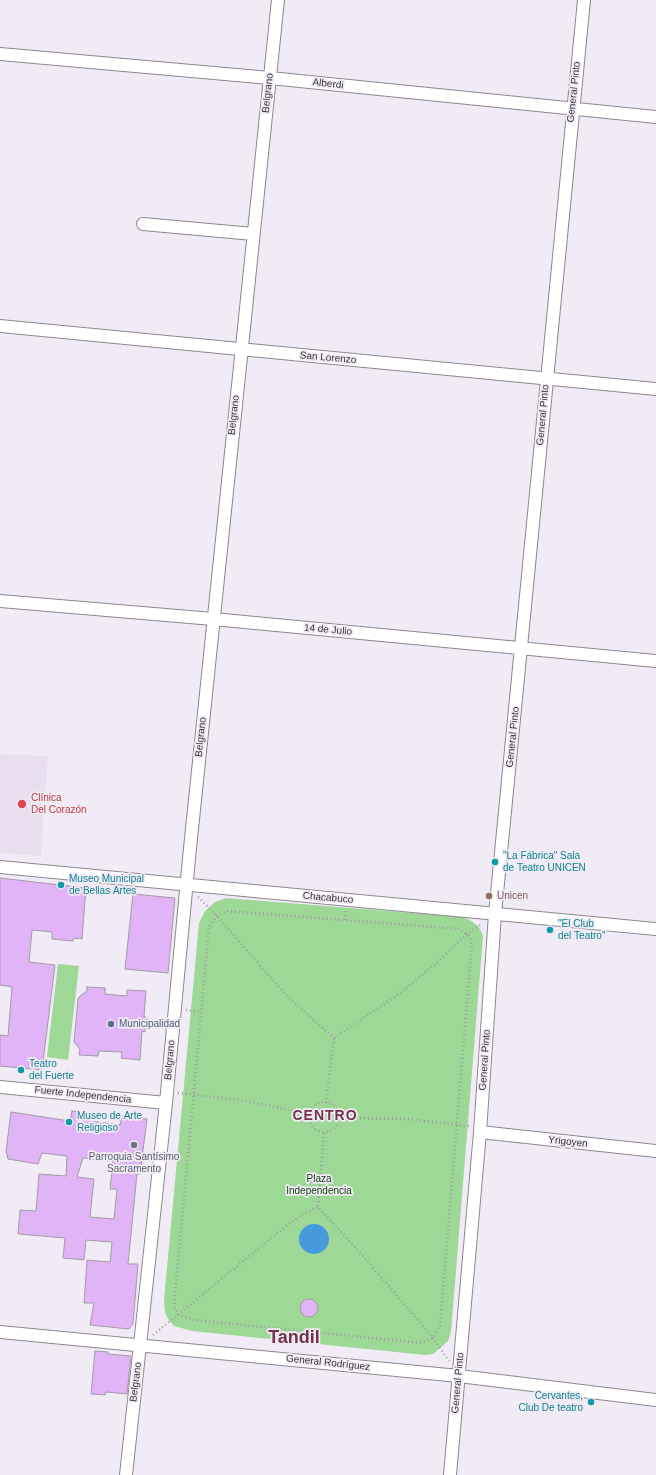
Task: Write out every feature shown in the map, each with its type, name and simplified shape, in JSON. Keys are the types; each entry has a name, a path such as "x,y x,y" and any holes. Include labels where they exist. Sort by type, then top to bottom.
{"street":[{"name":"Belgrano","path":"126,1475 167,1098 186,885 240,349 278,0"},
{"name":"General Pinto","path":"450,1475 480,1130 495,914 522,648 572,108 584,0"},
{"name":"Alberdi","path":"0,54 270,78 656,117"},
{"path":"143,224 253,234"},
{"name":"San Lorenzo","path":"0,326 656,389"},
{"name":"14 de Julio","path":"0,601 213,619 656,661"},
{"name":"Chacabuco","path":"0,867 656,930"},
{"name":"Fuerte Independencia","path":"0,1087 167,1098"},
{"name":"Yrigoyen","path":"480,1130 656,1151"},
{"name":"General Rodríguez","path":"0,1332 459,1376 656,1400"}],"path":[{"path":"186,885 217,916 286,995 334,1038"},
{"path":"227,911 460,929 467,934 472,944 457,1124 440,1326 433,1338 421,1343 194,1320 179,1315 174,1306 209,927 217,916 227,911"},
{"path":"326,1103 334,1038 396,996 432,968 467,934 495,914"},
{"path":"167,1098 194,1095 241,1100 310,1114"},
{"path":"326,1103 333,1105 337,1109 340,1118 336,1127 324,1133 313,1128 310,1114 315,1105 326,1103"},
{"path":"340,1118 407,1119 457,1124 480,1130"},
{"path":"324,1133 318,1207 363,1256 433,1338 459,1376"},
{"path":"141,1345 281,1230 303,1214 318,1207"}],"shaded area":[{"name":"Clínica Del Corazón","path":"0,754 48,756 41,856 0,853"}],"green space":[{"name":"Plaza Independencia","path":"226,898 462,917 470,920 479,927 483,936 451,1332 448,1341 433,1354 425,1355 192,1331 174,1326 168,1319 165,1312 164,1300 199,923 205,911 215,902"},
{"path":"58,964 79,966 68,1060 47,1057"}],"water":[{"path":"314,1224 325,1228 329,1239 325,1250 314,1254 303,1250 299,1239 303,1228"}],"building":[{"path":"0,878 86,888 82,939 74,938 73,941 52,939 52,932 32,930 29,962 55,965 42,1070 0,1066 0,1035 8,1036 12,987 0,985"},
{"path":"133,894 175,898 168,973 125,969"},
{"name":"Municipalidad","path":"87,987 105,988 105,994 127,996 127,990 146,991 144,1017 146,1017 145,1032 142,1031 140,1060 121,1058 122,1052 99,1051 98,1056 79,1055 80,1049 74,1042 78,999 87,991"},
{"path":"72,1111 88,1113 90,1121 120,1125 122,1116 147,1119 140,1174 137,1174 128,1264 138,1264 133,1324 129,1329 90,1325 94,1303 84,1303 87,1260 110,1262 112,1242 86,1240 84,1260 63,1258 65,1238 18,1234 20,1210 36,1211 39,1174 66,1176 67,1156 42,1153 38,1164 8,1159 6,1151 11,1112 70,1121","holes":["83,1158 113,1161 110,1189 117,1189 114,1219 90,1217 94,1179 77,1177"]},
{"path":"305,1299 313,1299 318,1304 316,1315 313,1317 305,1317 300,1312 300,1304"},
{"path":"95,1351 131,1356 127,1394 106,1392 105,1395 91,1394"}],"place":[{"name":"Clínica Del Corazón","path":"22,804"},
{"name":"\"La Fábrica\" Sala de Teatro UNICEN","path":"495,862"},
{"name":"Museo Municipal de Bellas Artes","path":"61,885"},
{"name":"Unicen","path":"489,896"},
{"name":"\"El Club del Teatro\"","path":"550,930"},
{"name":"Municipalidad","path":"111,1024"},
{"name":"Teatro del Fuerte","path":"21,1070"},
{"name":"Museo de Arte Religioso","path":"69,1122"},
{"name":"Parroquia Santísimo Sacramento","path":"134,1145"},
{"name":"Cervantes, Club De teatro","path":"591,1402"}],"district":[{"name":"CENTRO","path":"325,1116"},
{"name":"Tandil","path":"294,1338"}]}
